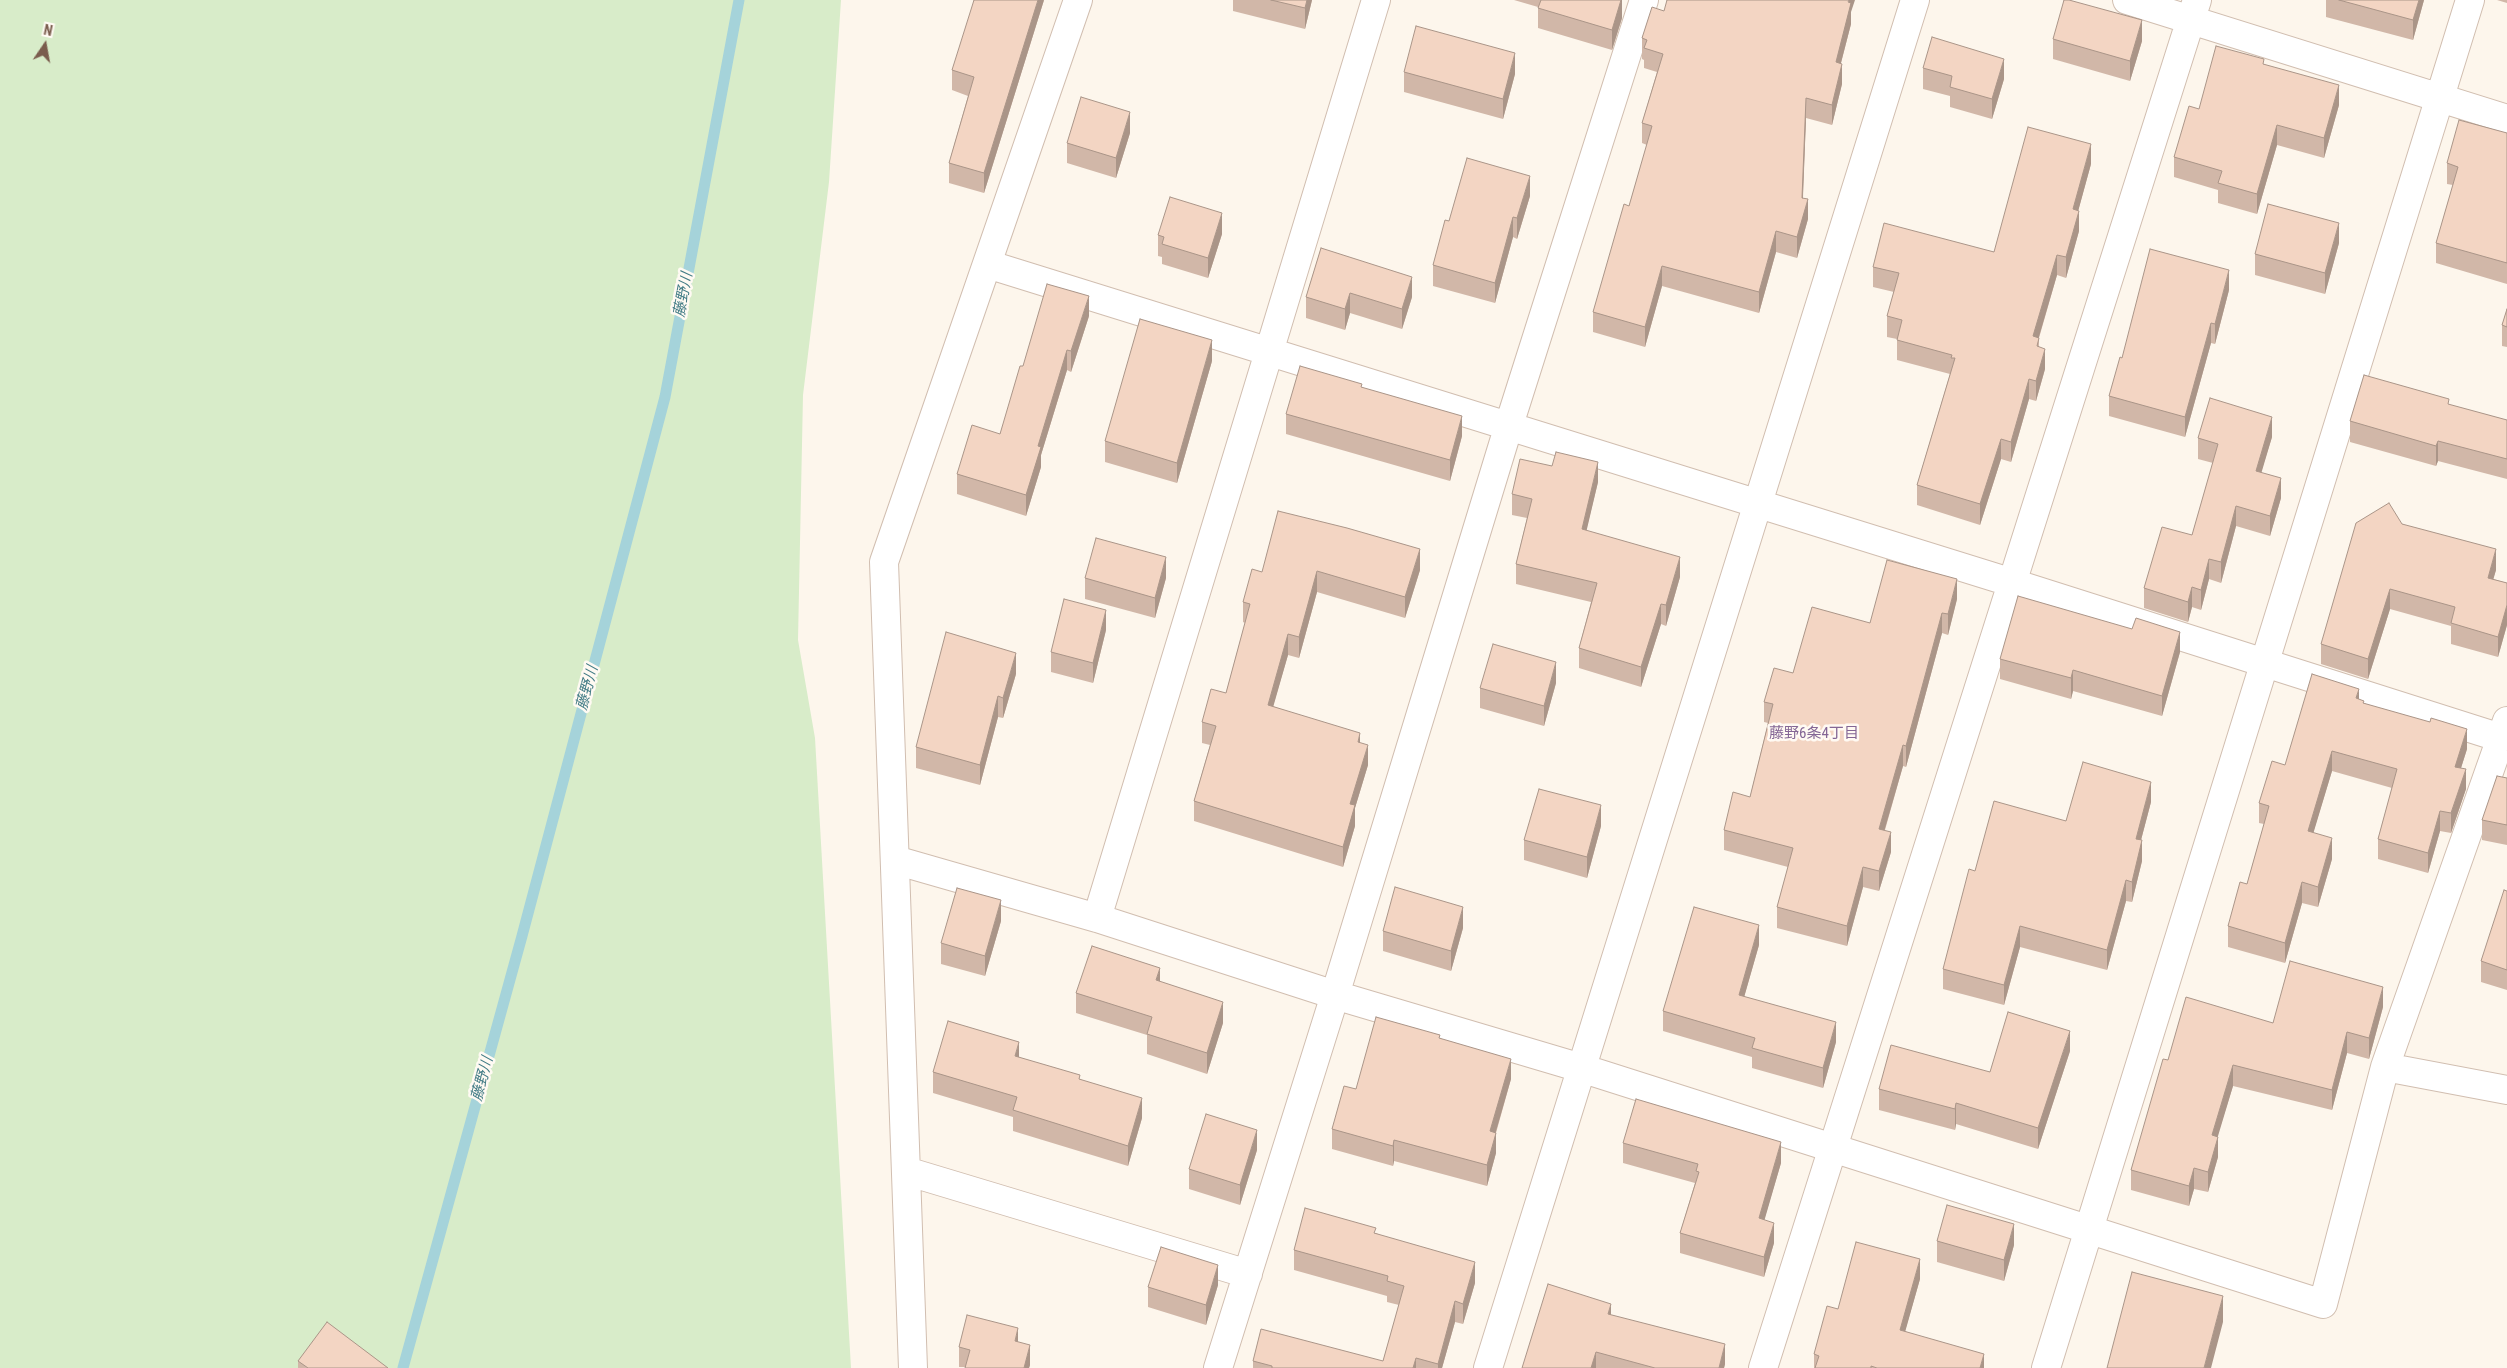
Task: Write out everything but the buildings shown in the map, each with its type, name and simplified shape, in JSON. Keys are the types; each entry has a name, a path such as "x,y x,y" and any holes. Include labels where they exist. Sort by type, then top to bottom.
{"street":[{"path":"913,1368 884,562 1078,0"},
{"path":"1097,918 1376,0"},
{"path":"1218,1368 1335,995 1509,425 1644,0"},
{"path":"1488,1368 1915,0"},
{"path":"2127,0 2194,10 2439,97 2507,119"},
{"path":"2046,1368 2470,0"},
{"path":"1763,1368 2194,10"},
{"path":"895,860 1097,918 1335,995 1581,1068 2323,1304 2385,1067 2504,730 2263,664 2013,583 1509,425 1268,353 987,264"},
{"path":"2385,1067 2507,1090"},
{"path":"906,1171 1248,1274"}],"green space":[{"path":"0,0 841,0 829,182 803,395 798,640 815,738 851,1368 0,1368"}],"waterway":[{"name":"藤野川","path":"403,1368 522,936 665,397 739,0"}],"district":[{"name":"藤野6条4丁目","path":"1814,734"}]}
